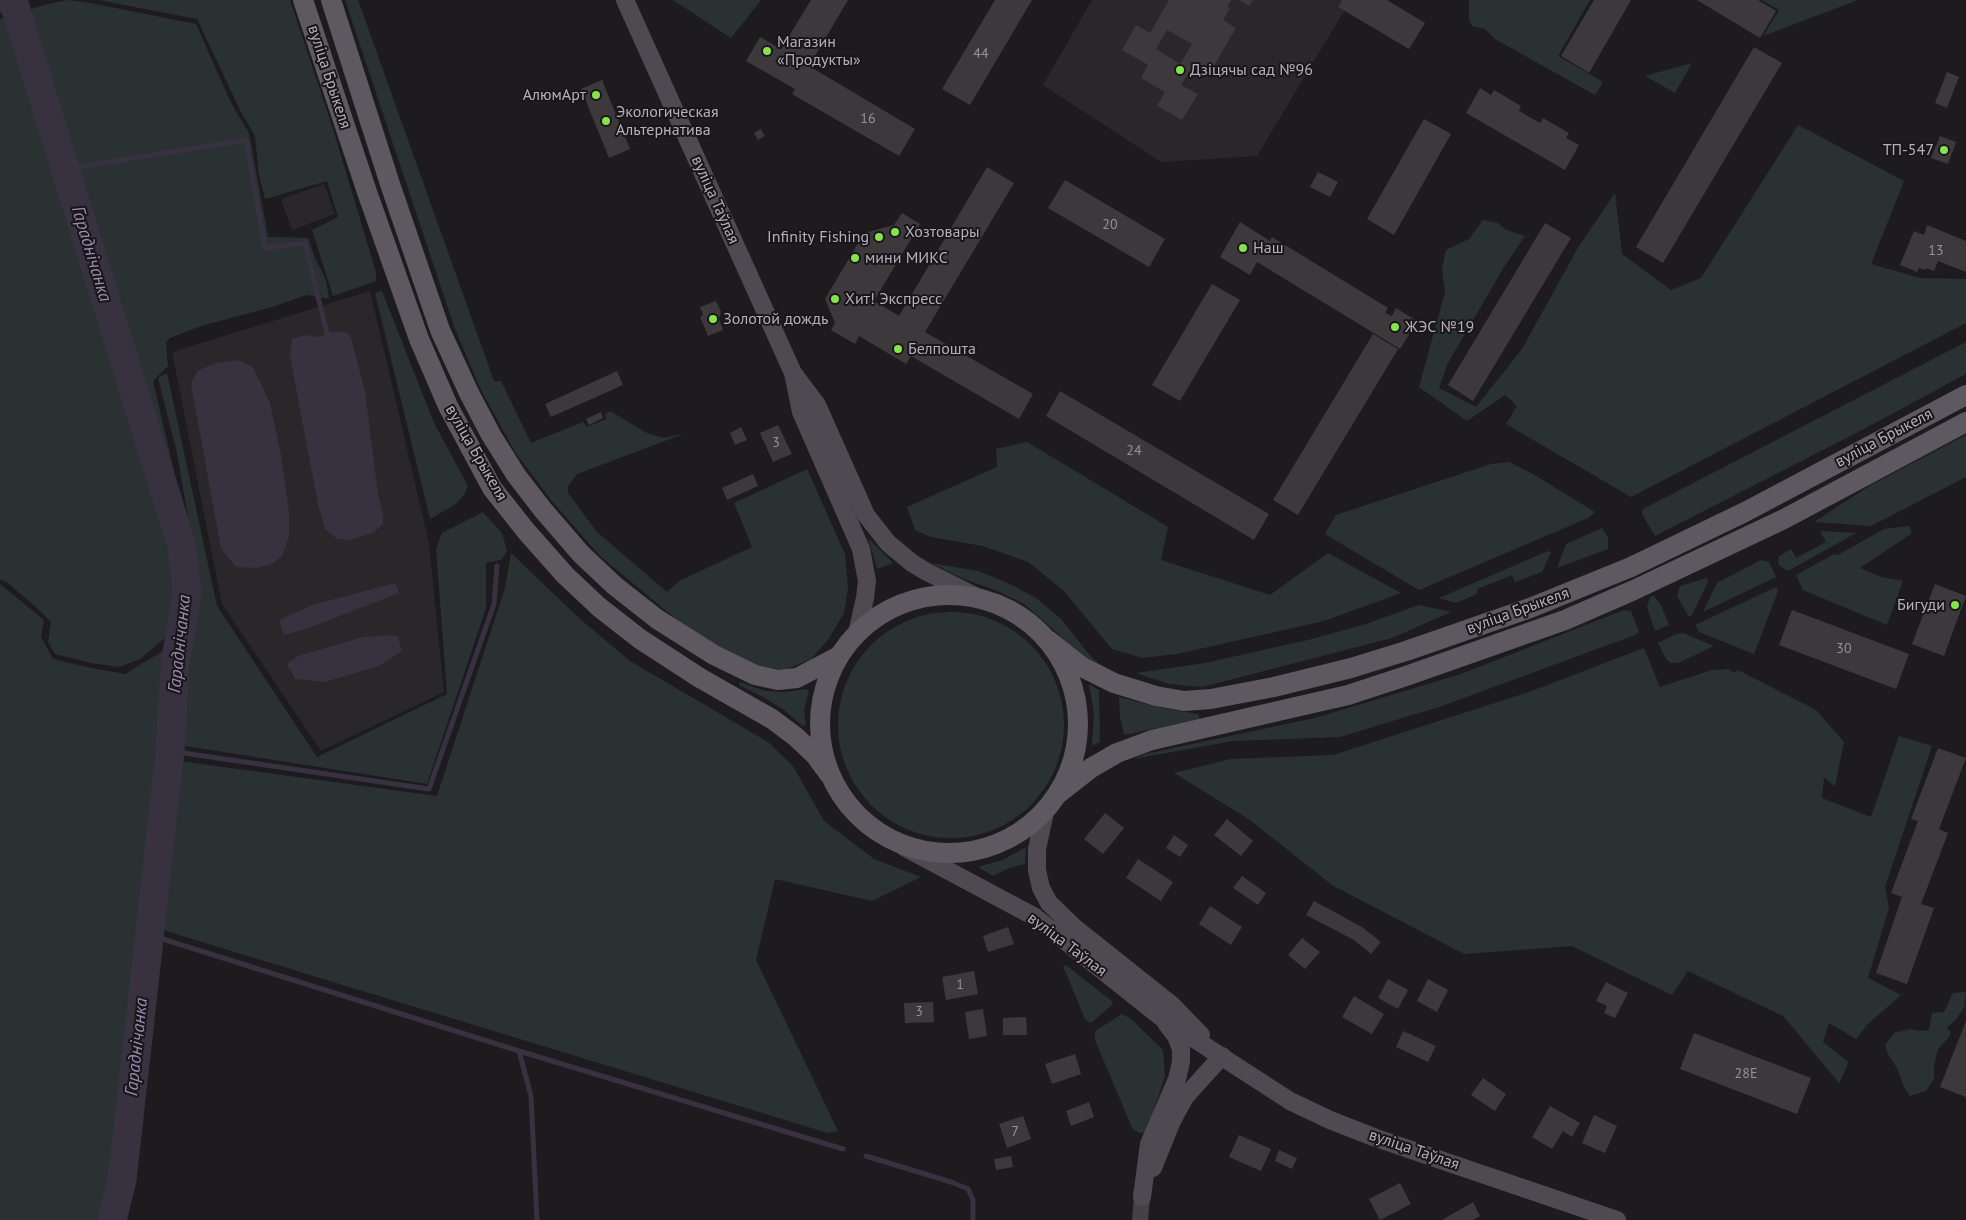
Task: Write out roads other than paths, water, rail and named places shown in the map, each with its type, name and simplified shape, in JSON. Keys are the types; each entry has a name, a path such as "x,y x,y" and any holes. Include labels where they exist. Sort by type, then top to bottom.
{"main road":[{"name":"вуліца Брыкеля","path":"303,0 419,340 448,406 492,488 526,531 565,575 599,607 640,639 700,678 772,719 796,737 815,755 829,774"},
{"name":"вуліца Брыкеля","path":"332,0 390,184 440,330 469,393 492,435 516,475 543,510 581,554 615,586 657,619 714,655 756,675 778,680 796,678 839,656"},
{"name":"вуліца Таўлая","path":"625,0 793,373 817,405 866,514 888,544 927,572 979,598"},
{"name":"вуліца Таўлая","path":"793,373 801,412 861,549 867,581 857,633"},
{"name":"вуліца Брыкеля","path":"1048,640 1082,667 1114,683 1156,696 1184,701 1211,699 1274,687 1351,668 1530,608 1631,567 1745,512 1966,395"},
{"name":"вуліца Брыкеля","path":"1060,793 1091,768 1117,753 1152,740 1348,695 1565,620 1634,590 1784,519 1966,422"},
{"path":"953,594 979,598 1005,607 1028,621 1048,640 1062,659 1071,680 1077,703 1079,726 1076,749 1070,772 1060,793 1045,812 1026,829 1004,842 980,851 955,854 929,853 904,847 880,835 859,818 842,798 829,774 821,745 820,714 826,684 839,656 857,633 877,616 909,601 926,596 953,594"},
{"name":"вуліца Таўлая","path":"1045,812 1037,849 1037,870 1041,888 1049,903 1074,927 1172,1006 1222,1056"},
{"name":"вуліца Таўлая","path":"904,847 1035,917 1162,1018 1290,1101 1330,1120 1376,1138 1617,1220"},
{"path":"1142,1197 1150,1144 1177,1079 1181,1062 1181,1049 1176,1036 1162,1018"},
{"path":"1142,1197 1172,1121 1185,1097 1222,1056"}],"street":[{"path":"1140,1220 1142,1197"}],"waterway":[{"name":"Гараднічанка","path":"13,0 182,547 187,592 175,665 170,751 122,1180 112,1220"},
{"path":"0,10 14,2"},
{"path":"65,169 246,140 265,248 305,243 328,338"},
{"path":"170,751 429,789 494,604 497,566"},
{"path":"150,935 519,1051 843,1149"},
{"path":"519,1051 531,1096 537,1220"},
{"path":"866,1156 968,1189 973,1200 973,1220"}],"place":[{"name":"Магазин «Продукты»","path":"767,51"},
{"name":"Дзіцячы сад №96","path":"1180,70"},
{"name":"АлюмАрт","path":"596,95"},
{"name":"Экологическая Альтернатива","path":"606,121"},
{"name":"ТП-547","path":"1944,150"},
{"name":"Хозтовары","path":"895,232"},
{"name":"Infinity Fishing","path":"879,237"},
{"name":"Наш","path":"1243,248"},
{"name":"мини МИКС","path":"855,258"},
{"name":"Хит! Экспресс","path":"835,299"},
{"name":"Золотой дождь","path":"713,319"},
{"name":"ЖЭС №19","path":"1395,327"},
{"name":"Белпошта","path":"898,349"},
{"name":"Бигуди","path":"1955,605"}]}
